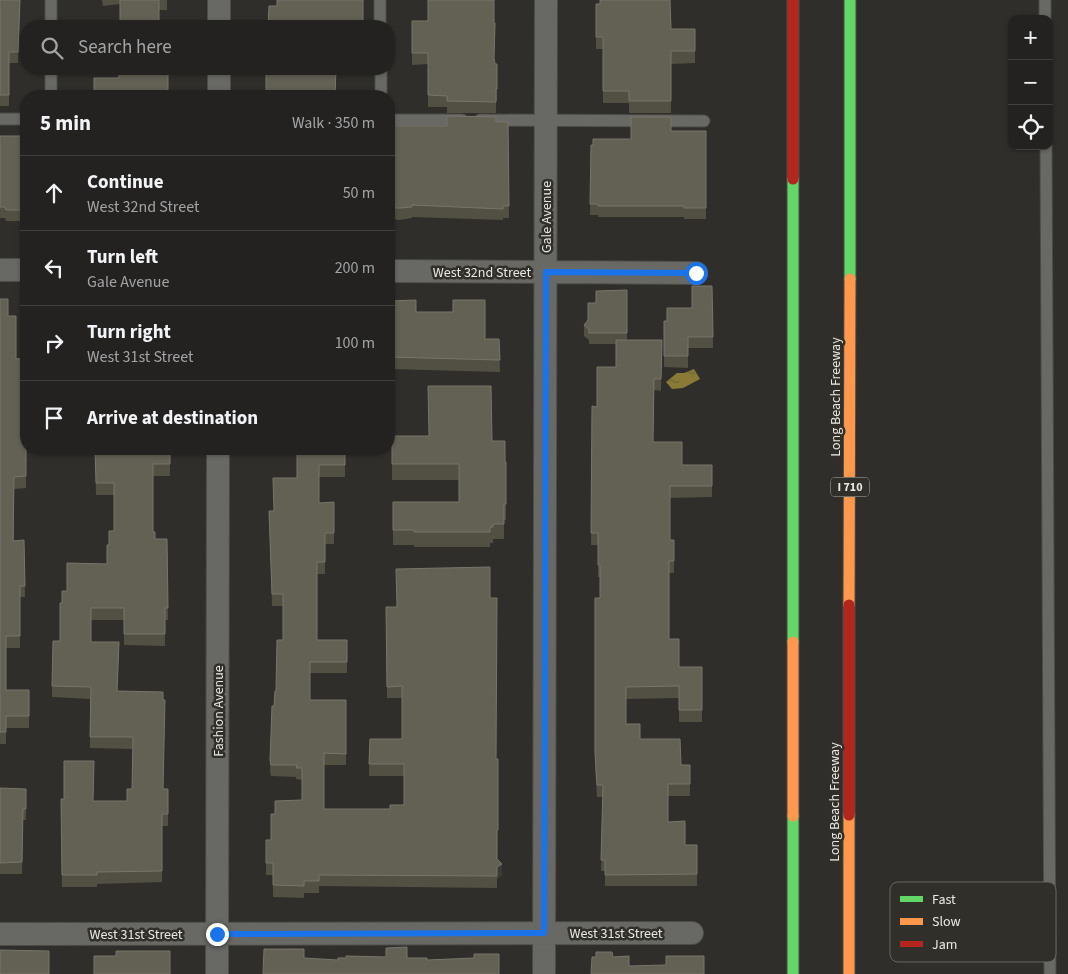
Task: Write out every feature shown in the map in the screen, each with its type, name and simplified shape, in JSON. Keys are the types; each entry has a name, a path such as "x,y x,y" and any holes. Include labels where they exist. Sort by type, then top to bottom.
{"highway":[{"path":"793,0 793,974"},
{"name":"Long Beach Freeway","path":"849,974 850,0"}],"street":[{"path":"219,0 219,20"},
{"name":"Gale Avenue","path":"544,974 546,0"},
{"path":"219,75 219,90"},
{"path":"0,270 20,270"},
{"name":"West 32nd Street","path":"395,271 696,273"},
{"name":"Fashion Avenue","path":"217,974 218,455"},
{"name":"West 31st Street","path":"0,934 692,933"}],"lane":[{"path":"51,0 51,20"},
{"path":"380,0 380,20"},
{"path":"1045,0 1045,15"},
{"path":"51,75 51,90"},
{"path":"380,75 381,90"},
{"path":"0,119 20,119"},
{"path":"395,120 704,121"},
{"path":"1046,150 1050,882"}],"water":[{"path":"694,369 700,379 683,388 672,389 666,382 677,373 684,373"}],"building":[{"path":"0,0 20,0 18,52 9,52 9,95 0,95"},
{"path":"120,0 159,0 159,20 120,20"},
{"path":"277,0 363,0 363,20 268,20 269,6 277,6"},
{"path":"428,0 494,0 494,58 495,64 497,64 496,102 447,101 447,96 428,95 428,53 412,53 412,21 428,21"},
{"path":"600,0 670,0 671,29 695,29 695,51 671,51 671,101 629,101 629,91 603,91 603,37 596,37 596,4 600,4"},
{"path":"119,75 168,75 168,90 94,90 94,78 119,78"},
{"path":"266,75 336,75 335,90 266,90"},
{"path":"447,116 496,117 496,122 508,122 509,206 503,206 503,209 412,205 412,207 395,208 395,126 447,126"},
{"path":"631,117 671,117 671,131 706,131 706,208 684,208 684,206 598,206 598,204 590,204 591,145 593,145 593,139 631,139"},
{"path":"0,136 20,136 20,210 6,210 5,207 0,207"},
{"path":"692,286 712,286 713,337 688,337 688,356 664,356 664,321 667,321 667,308 692,308"},
{"path":"627,290 627,333 589,333 589,329 584,325 588,320 588,303 596,303 596,291"},
{"path":"0,299 8,299 8,316 16,316 16,359 20,359 20,455 26,455 26,476 14,477 13,541 24,540 25,586 20,586 20,636 6,636 6,690 29,690 29,716 6,716 6,732 0,732"},
{"path":"416,300 416,312 453,312 453,300 485,300 485,339 499,339 500,360 395,357 395,301"},
{"path":"616,340 662,340 661,379 654,379 653,442 682,442 682,465 712,465 712,486 670,486 670,540 674,540 674,561 669,561 669,639 679,639 679,667 702,667 702,710 679,710 679,686 626,687 626,724 640,724 640,739 680,739 681,765 690,765 690,784 668,784 668,822 685,821 685,845 697,845 697,874 605,875 605,860 601,860 603,785 597,785 595,752 595,598 600,598 600,565 598,565 598,533 591,533 592,406 597,407 597,367 616,367"},
{"path":"428,386 491,386 492,441 505,441 506,504 504,504 504,524 493,524 493,527 490,527 490,532 414,532 414,530 393,530 393,502 459,502 459,464 392,464 392,455 395,455 395,436 429,436"},
{"path":"95,455 170,455 170,464 153,464 153,532 155,532 155,539 167,539 168,608 165,608 165,634 124,634 124,608 91,608 91,642 119,642 117,691 163,692 163,700 165,700 163,789 168,789 168,814 162,814 162,871 97,872 97,875 62,875 61,799 64,799 64,761 94,761 93,801 127,801 127,789 132,789 133,737 90,737 91,687 52,686 53,641 60,641 60,603 62,603 62,591 67,591 67,563 107,564 109,531 114,531 114,483 96,483"},
{"path":"297,455 345,455 345,465 319,465 319,503 334,502 334,533 325,533 325,562 317,562 317,640 347,640 347,662 310,662 310,700 346,700 346,754 324,753 324,809 390,809 390,805 404,805 404,764 369,764 370,739 402,739 402,686 387,687 386,607 397,607 396,569 490,567 490,598 497,598 497,859 502,864 497,867 497,876 319,875 319,881 304,881 304,886 273,885 273,863 266,863 266,840 271,840 271,814 275,814 275,801 302,800 302,768 296,768 297,765 271,765 270,760 272,706 274,706 276,691 277,640 283,640 283,594 272,594 269,511 274,511 273,478 297,478"},
{"path":"0,788 26,789 26,809 23,809 22,862 0,863"},
{"path":"407,947 407,958 427,958 427,960 474,958 474,954 499,954 499,974 263,974 264,949 304,949 304,958 338,960 338,958 346,958 346,956 386,957 386,948"},
{"path":"0,950 49,951 49,974 0,974"},
{"path":"116,951 170,951 170,974 94,974 94,956 116,956"},
{"path":"596,952 612,952 613,957 629,956 629,966 666,965 666,956 704,956 704,974 591,974 592,957 596,957"}],"traffic: fast":[{"path":"850,0 850,279"},
{"path":"793,179 793,642"},
{"path":"793,816 793,974"}],"traffic: slow":[{"path":"849,605 850,279"},
{"path":"793,642 793,816"},
{"path":"849,815 849,974"}],"traffic: jam":[{"path":"793,0 793,179"},
{"path":"849,605 849,815"}],"route":[{"path":"217,934 544,933 546,272 696,273"}]}
